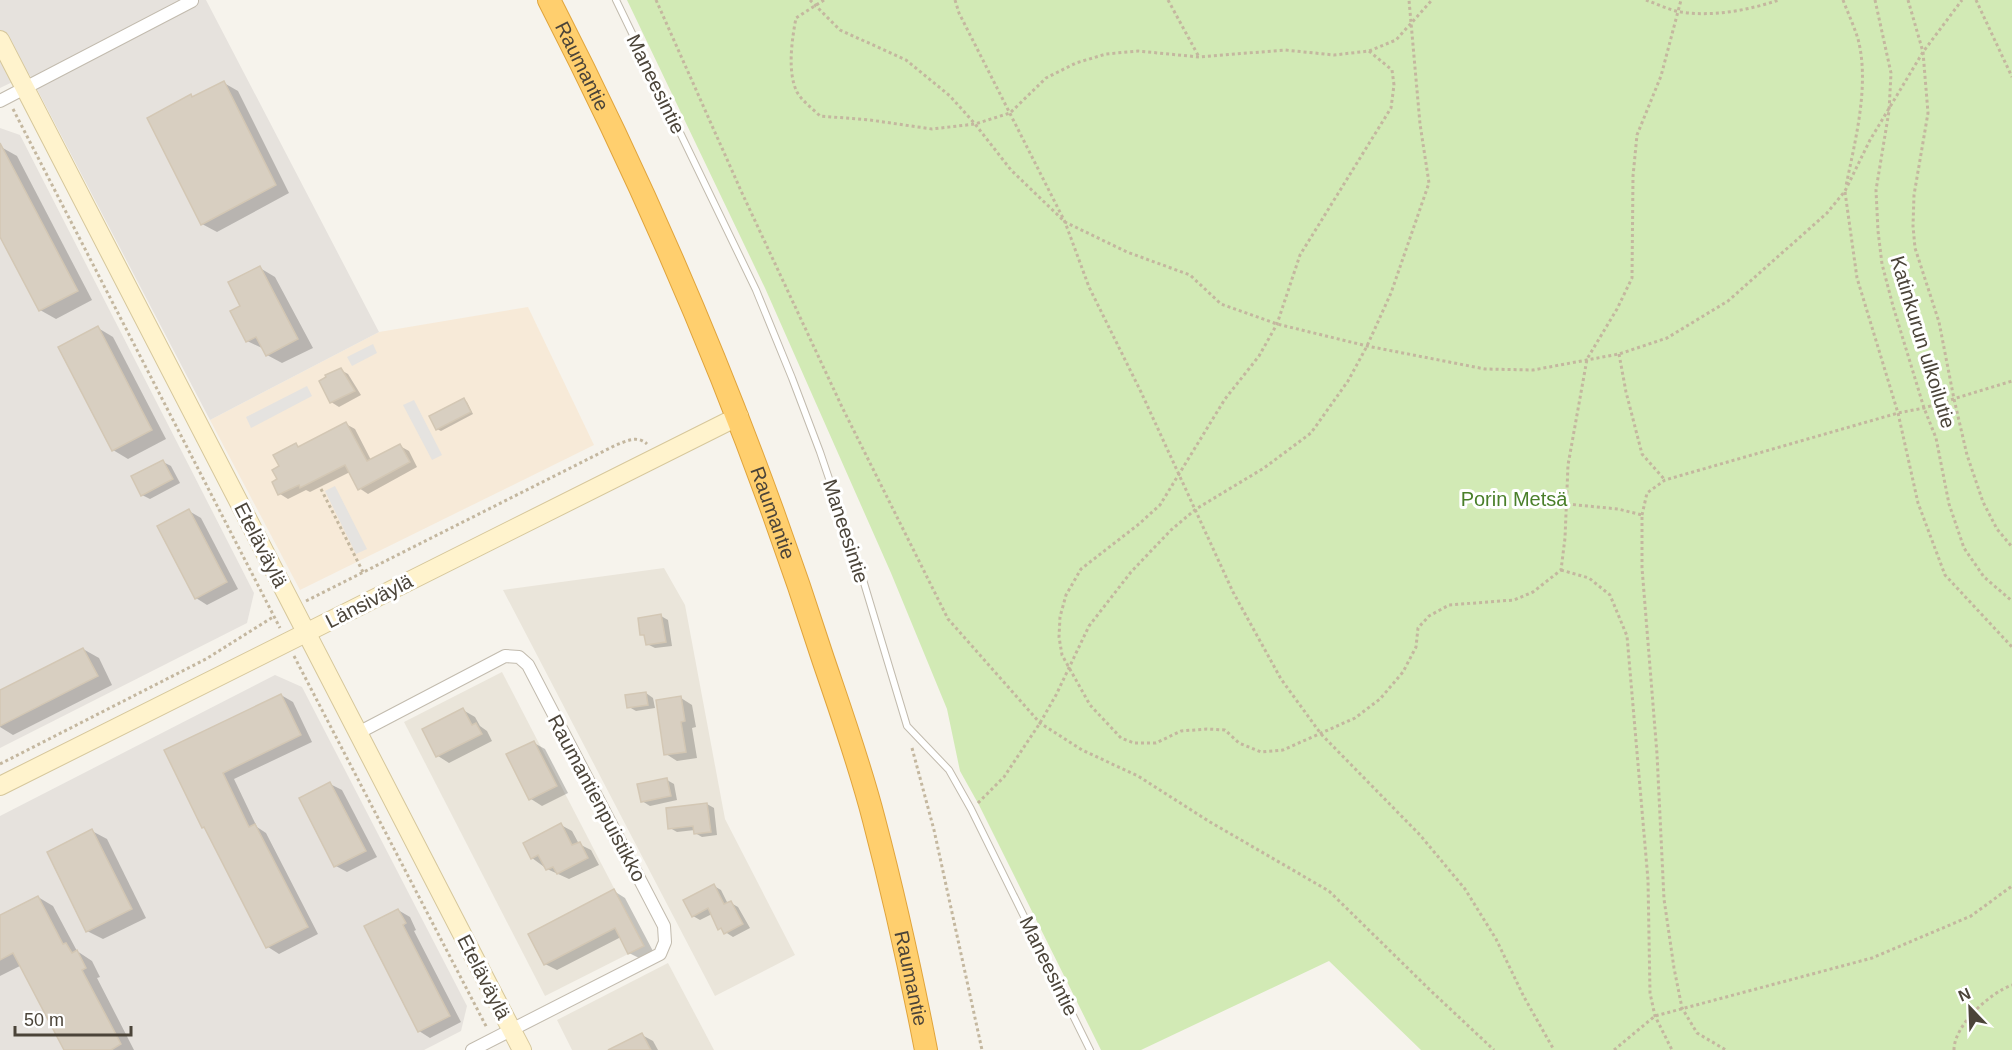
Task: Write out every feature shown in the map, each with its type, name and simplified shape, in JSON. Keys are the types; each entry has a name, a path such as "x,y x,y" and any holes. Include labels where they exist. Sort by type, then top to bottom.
{"highway":[{"name":"Raumantie","path":"549,0 596,90 674,264 739,416 791,557 874,817 908,956 926,1050"}],"main road":[{"name":"Eteläväylä","path":"0,40 522,1050"},
{"name":"Länsiväylä","path":"0,786 739,416"}],"street":[{"path":"4,99 192,1"},
{"name":"Raumantienpuistikko","path":"358,734 505,656 519,657 528,665 664,926 665,942 660,954 511,1030"},
{"path":"472,1050 511,1030"}],"lane":[{"name":"Maneesintie","path":"615,0 756,290 792,378 861,573 907,726 949,770 971,809 1090,1050"}],"path":[{"path":"656,0 741,193 837,397 948,619 1040,723 1082,750 1138,776 1210,822 1329,891 1431,992 1494,1050"},
{"path":"810,0 840,30 906,60 950,96 1011,170 1065,222 1127,252 1190,275 1221,304 1277,324 1367,346 1485,369 1533,370 1619,354 1667,338 1728,301 1827,213 1845,191 1870,140 1923,51 1962,0"},
{"path":"824,0 796,18 791,45 792,68 797,92 820,116 932,129 975,124 1010,113 1046,78 1076,63 1106,54 1138,51 1199,57 1285,50 1334,56 1369,51 1396,40 1432,0"},
{"path":"955,0 959,13 1065,222 1089,287 1141,392 1233,592 1281,679 1321,734 1420,836 1465,889 1496,939 1524,997 1554,1050"},
{"path":"1168,0 1199,57"},
{"path":"971,809 1004,777 1040,723 1089,626 1131,572 1171,530 1196,509 1264,468 1311,433 1348,381 1367,346 1391,293 1429,183 1420,124 1409,0"},
{"path":"1646,0 1679,12 1699,13 1757,8 1779,0"},
{"path":"1369,51 1392,70 1394,85 1391,108 1300,255 1277,324 1259,356 1225,399 1160,505 1081,569 1066,595 1060,617 1059,637 1062,655 1090,705 1121,738 1134,743 1156,743 1181,731 1225,730 1239,743 1261,752 1283,750 1355,718 1380,699 1403,672 1416,648 1418,628 1430,616 1449,605 1514,600 1533,592 1561,570 1568,465 1587,359 1617,309 1632,278 1633,176 1637,135 1660,76 1681,0"},
{"path":"1843,0 1858,40 1862,68 1859,121 1845,191 1857,278 1898,413 1918,503 1945,575 2012,647"},
{"name":"Katinkurun ulkoilutie","path":"1875,0 1891,73 1889,111 1876,190 1882,264 1924,408 1936,438 1949,504 1964,548 1984,577 2012,601"},
{"path":"1908,0 1923,51 1928,113 1914,195 1915,248 1939,322 1967,455 1983,502 1997,529 2012,547"},
{"path":"1976,0 2012,77"},
{"path":"4,99 493,1040"},
{"path":"1619,354 1642,454 1665,480"},
{"path":"1726,1050 1696,1033 1682,1008 1664,899 1657,754 1642,568 1642,515 1647,493 1665,480 1898,413 1924,408 2012,381"},
{"path":"0,764 206,660 274,616 632,439 642,440 660,455"},
{"path":"321,489 363,572"},
{"path":"1567,504 1618,509 1642,515"},
{"path":"1561,570 1589,578 1610,595 1628,636 1648,880 1650,993 1655,1016 1672,1050"},
{"path":"907,726 934,830 982,1050"},
{"path":"1614,1050 1655,1016 1872,958 1971,916 2012,886"},
{"path":"1954,1050 1962,1026 2000,989 2012,985"}],"shaded area":[{"path":"0,0 206,0 379,332 210,420 29,74 0,88"},
{"path":"0,128 20,135 254,593 247,623 0,748"},
{"path":"528,307 594,445 300,590 210,420 379,332"},
{"path":"373,344 377,353 352,366 347,357"},
{"path":"307,386 312,396 251,428 246,417"},
{"path":"414,400 442,455 432,460 403,405"},
{"path":"335,486 367,549 356,554 325,491"},
{"path":"664,568 685,605 725,819 795,955 715,996 503,590"},
{"path":"502,672 644,946 545,996 404,722"},
{"path":"275,675 302,687 467,1006 461,1031 424,1050 0,1050 0,816"},
{"path":"668,963 714,1050 572,1050 557,1020"}],"green space":[{"name":"Porin Metsä","path":"627,0 2012,0 2012,1050 1421,1050 1329,961 1141,1050 1101,1050 960,771 947,709 891,573 765,288"}],"building":[{"path":"224,81 276,185 201,225 147,118 191,94 192,97"},
{"path":"0,143 78,291 39,311 0,237"},
{"path":"260,266 298,339 266,356 256,337 246,342 230,311 240,306 228,282"},
{"path":"98,326 152,430 112,451 58,347"},
{"path":"341,368 355,391 330,403 319,381 326,377 325,375"},
{"path":"464,398 471,412 436,430 429,416"},
{"path":"346,422 367,461 400,444 410,462 358,490 345,465 300,488 299,485 278,495 272,482 277,479 272,470 279,466 273,455 296,443 298,447"},
{"path":"163,460 173,479 141,496 131,476"},
{"path":"189,509 227,582 195,599 157,526"},
{"path":"661,614 666,642 646,645 644,635 640,635 638,618"},
{"path":"83,648 98,676 0,726 0,690"},
{"path":"646,692 648,705 627,708 625,695"},
{"path":"281,694 301,735 223,773 249,827 255,824 308,927 266,948 204,827 202,828 164,750"},
{"path":"681,696 685,721 681,722 686,752 664,755 656,700"},
{"path":"463,708 472,725 476,723 482,734 436,757 422,729"},
{"path":"534,741 557,786 529,800 506,754"},
{"path":"667,778 671,796 641,802 637,784"},
{"path":"330,782 366,851 334,867 299,798"},
{"path":"707,803 711,832 694,834 693,826 668,829 666,808"},
{"path":"561,823 572,845 580,842 588,858 557,874 553,867 546,870 538,855 531,859 523,843"},
{"path":"92,829 132,909 86,932 47,852"},
{"path":"714,884 724,904 731,901 743,924 724,934 721,928 718,930 708,908 692,917 683,900"},
{"path":"614,889 644,946 628,954 615,928 544,965 528,934"},
{"path":"38,896 63,944 66,943 72,953 77,950 86,968 82,970 121,1044 111,1050 64,1050 13,953 0,960 0,915"},
{"path":"398,909 406,923 403,925 450,1016 418,1032 364,926"},
{"path":"642,1033 651,1050 608,1050"}]}
